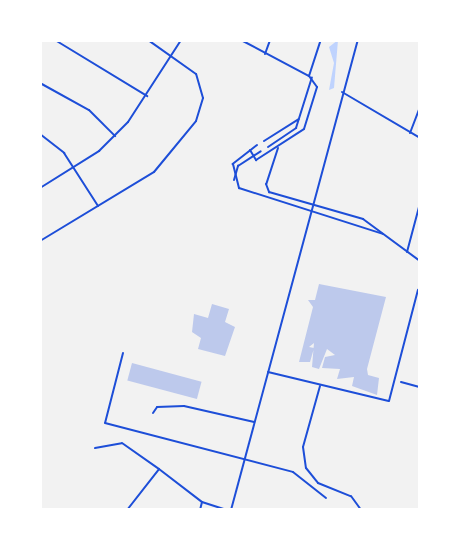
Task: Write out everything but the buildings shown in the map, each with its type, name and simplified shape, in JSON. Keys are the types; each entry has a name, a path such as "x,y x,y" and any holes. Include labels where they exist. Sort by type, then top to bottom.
{"street":[{"path":"55,40 148,96"},
{"path":"40,241 165,163 196,121 203,98 200,82 174,54 148,40"},
{"path":"40,188 74,168 115,136 148,96 181,40"},
{"path":"241,40 311,77 317,87 308,120 296,138 256,160 250,150"},
{"path":"266,54 270,40"},
{"path":"268,147 292,133 303,115 321,40"},
{"path":"94,448 122,443 202,502 229,510 315,205 342,92 358,40"},
{"path":"40,83 89,110 115,136"},
{"path":"342,92 420,138"},
{"path":"410,133 420,107"},
{"path":"264,141 303,115"},
{"path":"40,134 74,168 98,206"},
{"path":"234,182 236,159 257,145"},
{"path":"278,148 266,189 363,219 420,261"},
{"path":"234,182 238,166 261,151"},
{"path":"234,182 246,192 382,234"},
{"path":"407,252 420,203"},
{"path":"268,372 388,401 418,290"},
{"path":"123,353 105,423 301,476 326,498"},
{"path":"401,382 420,387"},
{"path":"320,386 303,447 306,468 318,483 351,496 361,510"},
{"path":"153,413 184,406 254,422"},
{"path":"128,510 159,469"},
{"path":"200,510 202,502"}],"water":[{"path":"338,40 334,88 329,90 334,63 329,47"}]}
